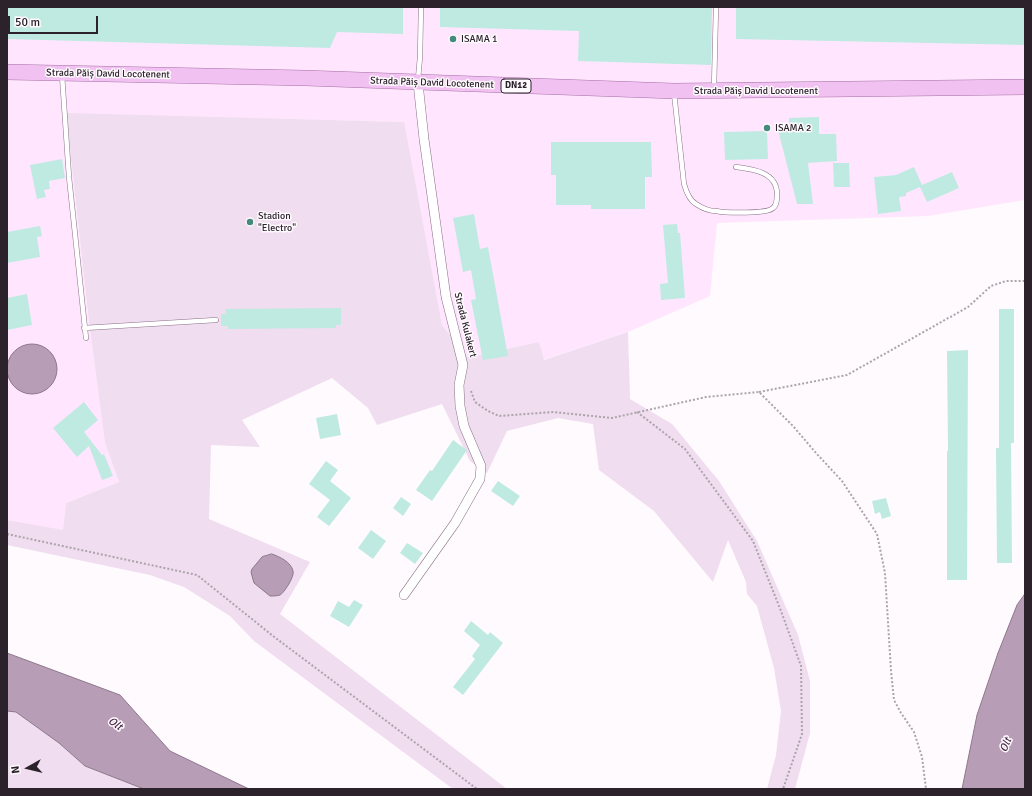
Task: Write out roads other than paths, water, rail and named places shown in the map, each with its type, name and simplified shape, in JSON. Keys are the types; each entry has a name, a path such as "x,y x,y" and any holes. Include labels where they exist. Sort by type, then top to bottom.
{"main road":[{"name":"Strada Păiș David Locotenent","path":"7,72 305,78 714,92 1025,87"}],"street":[{"name":"Strada Kulakert","path":"404,594 455,523 480,479 481,466 464,426 460,406 459,385 463,365 446,296 424,139 418,83"}],"lane":[{"path":"418,83 421,7"},
{"path":"714,92 716,7"},
{"path":"62,73 69,177 86,338"},
{"path":"674,91 684,184 687,194 694,203 702,208 716,212 759,212 768,211 774,208 777,202 778,192 775,184 767,174 736,167"},
{"path":"84,328 216,320"}],"water":[{"path":"27,344 37,344 50,351 57,364 57,374 50,387 37,394 27,394 18,390 11,383 7,374 7,364 11,355 18,348"},
{"path":"272,554 288,562 293,573 289,584 282,594 270,596 254,583 251,572 262,557"},
{"name":"Olt","path":"1025,594 1025,789 962,789 977,715 998,653 1017,605"},
{"name":"Olt","path":"7,653 120,695 170,751 249,789 144,789 85,766 59,743 16,712 7,711"}],"place":[{"name":"ISAMA 1","path":"453,39"},
{"name":"ISAMA 2","path":"767,128"},
{"name":"Stadion \"Electro\"","path":"250,222"}]}
